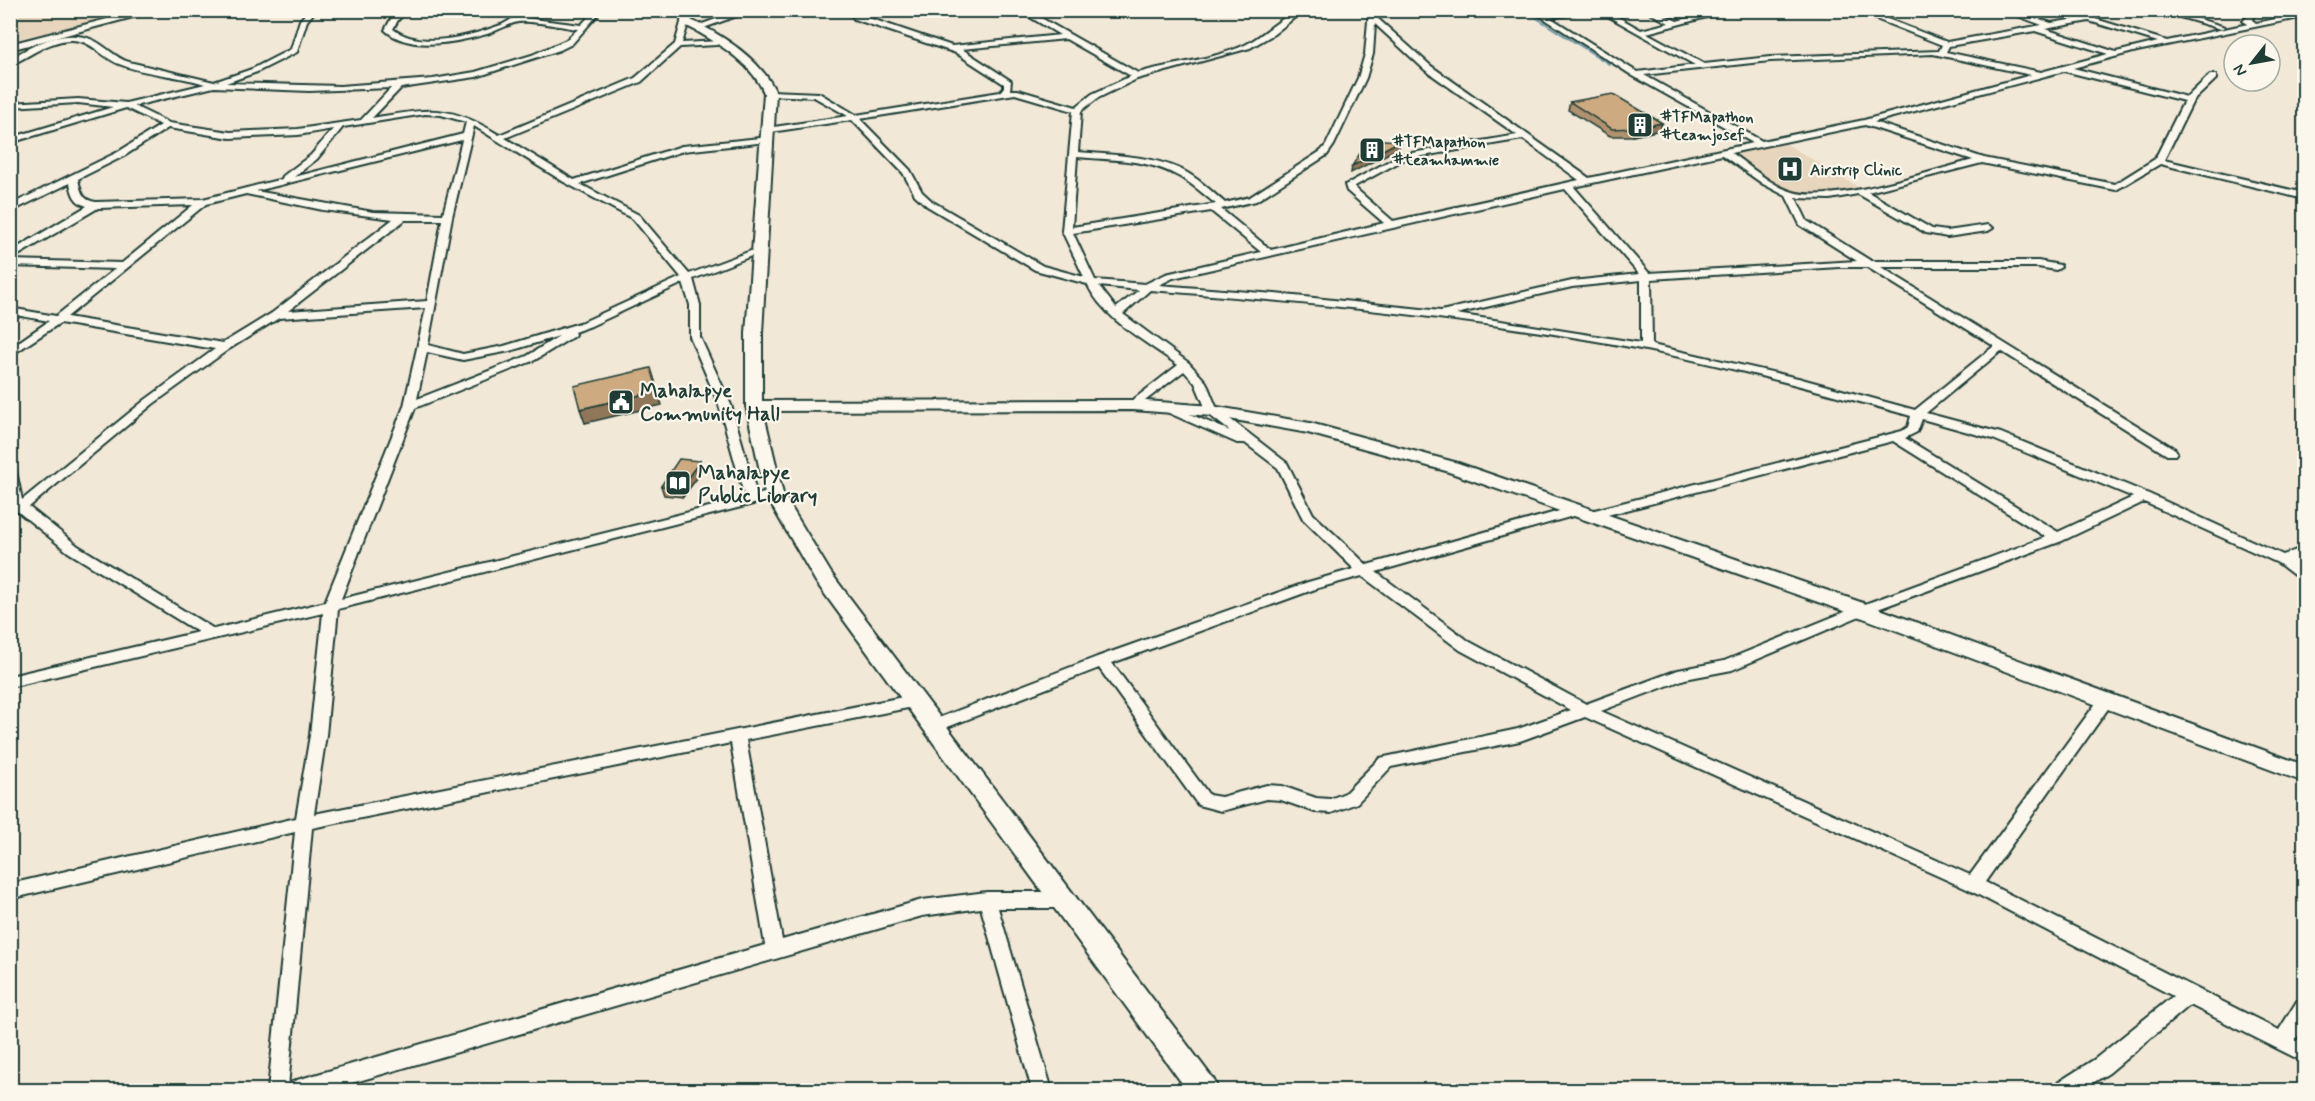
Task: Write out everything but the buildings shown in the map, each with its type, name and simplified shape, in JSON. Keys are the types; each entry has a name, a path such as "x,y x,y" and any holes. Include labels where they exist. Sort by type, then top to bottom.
{"main road":[{"path":"686,16 717,43 764,78 770,93 754,333 754,406 763,497 1204,1090"}],"street":[{"path":"10,63 37,43 155,10"},
{"path":"10,141 127,106 216,85 272,63 294,50 304,20 313,10"},
{"path":"405,10 395,19 389,30 398,37 422,42 464,37 520,20 583,27"},
{"path":"520,20 531,10"},
{"path":"10,47 81,39 125,64 178,74 216,85 302,88 401,83 467,76 523,60 563,45 599,10"},
{"path":"698,27 750,10"},
{"path":"852,10 857,16 953,49 1008,83 1008,88 1003,93"},
{"path":"1021,10 1137,76"},
{"path":"1300,10 1246,47 1169,65 1137,76 1077,110 1067,231 1070,242 1094,283 1096,292 1116,314 1185,365 1200,382 1212,411 1251,444 1283,466 1308,516 1365,571 1465,646 1584,710 1973,884 2304,1053"},
{"path":"1534,10 1636,74 1761,144"},
{"path":"1543,17 1590,10"},
{"path":"1599,10 1702,66"},
{"path":"1647,10 1676,23"},
{"path":"1641,32 1716,13 1716,10"},
{"path":"1856,10 1946,44 2095,20 2164,42"},
{"path":"2005,10 2051,26"},
{"path":"2159,10 2229,29"},
{"path":"2244,10 2252,16 2247,21 2253,24"},
{"path":"1373,14 1428,68 1588,182"},
{"path":"1067,231 1220,208 1253,199 1324,153 1362,78 1369,54 1373,14"},
{"path":"1116,314 1149,286 1170,276 1391,224 1865,122 2164,42 2304,15"},
{"path":"498,138 631,84 678,45 686,16"},
{"path":"2036,28 2115,54"},
{"path":"953,49 1065,37"},
{"path":"678,45 717,43"},
{"path":"1942,52 1946,44"},
{"path":"1636,74 1770,59 1942,52 2041,75"},
{"path":"2062,68 2189,99"},
{"path":"1865,122 1982,160 2105,187 2121,186 2159,161 2189,99 2213,77"},
{"path":"364,121 401,83"},
{"path":"770,93 816,95 855,117 907,172 918,193 930,204 1040,268 1094,283 1149,286 1437,314 1646,347 1798,381 1997,436 2144,497 2283,560 2304,576"},
{"path":"573,183 682,149 855,117 958,103 1003,93 1024,93 1077,110"},
{"path":"10,105 78,101 127,106 167,125 211,133 254,135 298,132 425,112 441,113 471,121 573,183 636,217 687,278 694,305 695,338 763,497 331,606 10,682"},
{"path":"278,1090 304,823 318,735 331,606 410,406 432,304 447,217 471,121"},
{"path":"10,209 121,154 167,125"},
{"path":"280,183 314,157 340,126"},
{"path":"73,177 77,196 85,202 96,205 203,202 466,136"},
{"path":"1391,224 1350,189 1350,185 1403,157 1522,137"},
{"path":"1725,153 1790,195 1811,198 1859,191 1982,160"},
{"path":"1074,154 1150,162 1183,175 1269,253"},
{"path":"2159,161 2304,196"},
{"path":"1568,186 1646,276 1646,347"},
{"path":"1859,191 1929,231 1947,234 1988,228"},
{"path":"247,192 310,206 402,218 447,217"},
{"path":"1790,195 1803,223 2171,452"},
{"path":"10,353 60,318 203,202"},
{"path":"10,257 96,205"},
{"path":"16,506 149,402 225,347 276,315 402,218"},
{"path":"410,406 531,358 587,324 687,278 759,251"},
{"path":"10,263 126,266"},
{"path":"1437,314 1572,284 1646,276 1865,263 2038,264 2056,267"},
{"path":"276,315 432,304"},
{"path":"10,311 225,347"},
{"path":"421,347 463,357 506,349 587,324"},
{"path":"934,726 1102,661 1312,585 1582,514 1896,438 1913,429 1918,413 2000,347"},
{"path":"1133,405 1185,365"},
{"path":"754,406 1133,405 1212,411 1310,428 1380,445 1862,610 2304,774"},
{"path":"1164,407 1251,444"},
{"path":"1896,438 2057,538"},
{"path":"10,471 16,506 73,549 212,634"},
{"path":"1102,661 1204,800 1212,804 1221,804 1267,792 1282,794 1315,805 1331,806 1351,798 1386,762 1520,735 1694,671 1727,666 1862,610 2057,538 2144,497"},
{"path":"2283,560 2304,551"},
{"path":"1973,884 2107,699"},
{"path":"10,892 304,823 738,738 913,701"},
{"path":"738,738 775,950"},
{"path":"297,1090 922,908 987,900 1062,900"},
{"path":"987,900 1042,1090"},
{"path":"2064,1090 2102,1066 2189,994"},
{"path":"2283,1042 2304,1007"}],"shaded area":[{"path":"11,10 131,10 131,11 11,41"},
{"name":"Airstrip Clinic","path":"1780,140 1863,190 1811,198 1790,195 1725,153"}],"waterway":[{"path":"1524,10 1609,64"},
{"path":"2304,10 2293,14 2304,19"}],"place":[{"name":"#TFMapathon #teamjosef","path":"1640,125"},
{"name":"#TFMapathon #teamhammie","path":"1372,150"},
{"name":"Airstrip Clinic","path":"1790,169"},
{"name":"Mahalapye Community Hall","path":"621,402"},
{"name":"Mahalapye Public Library","path":"678,483"}]}
